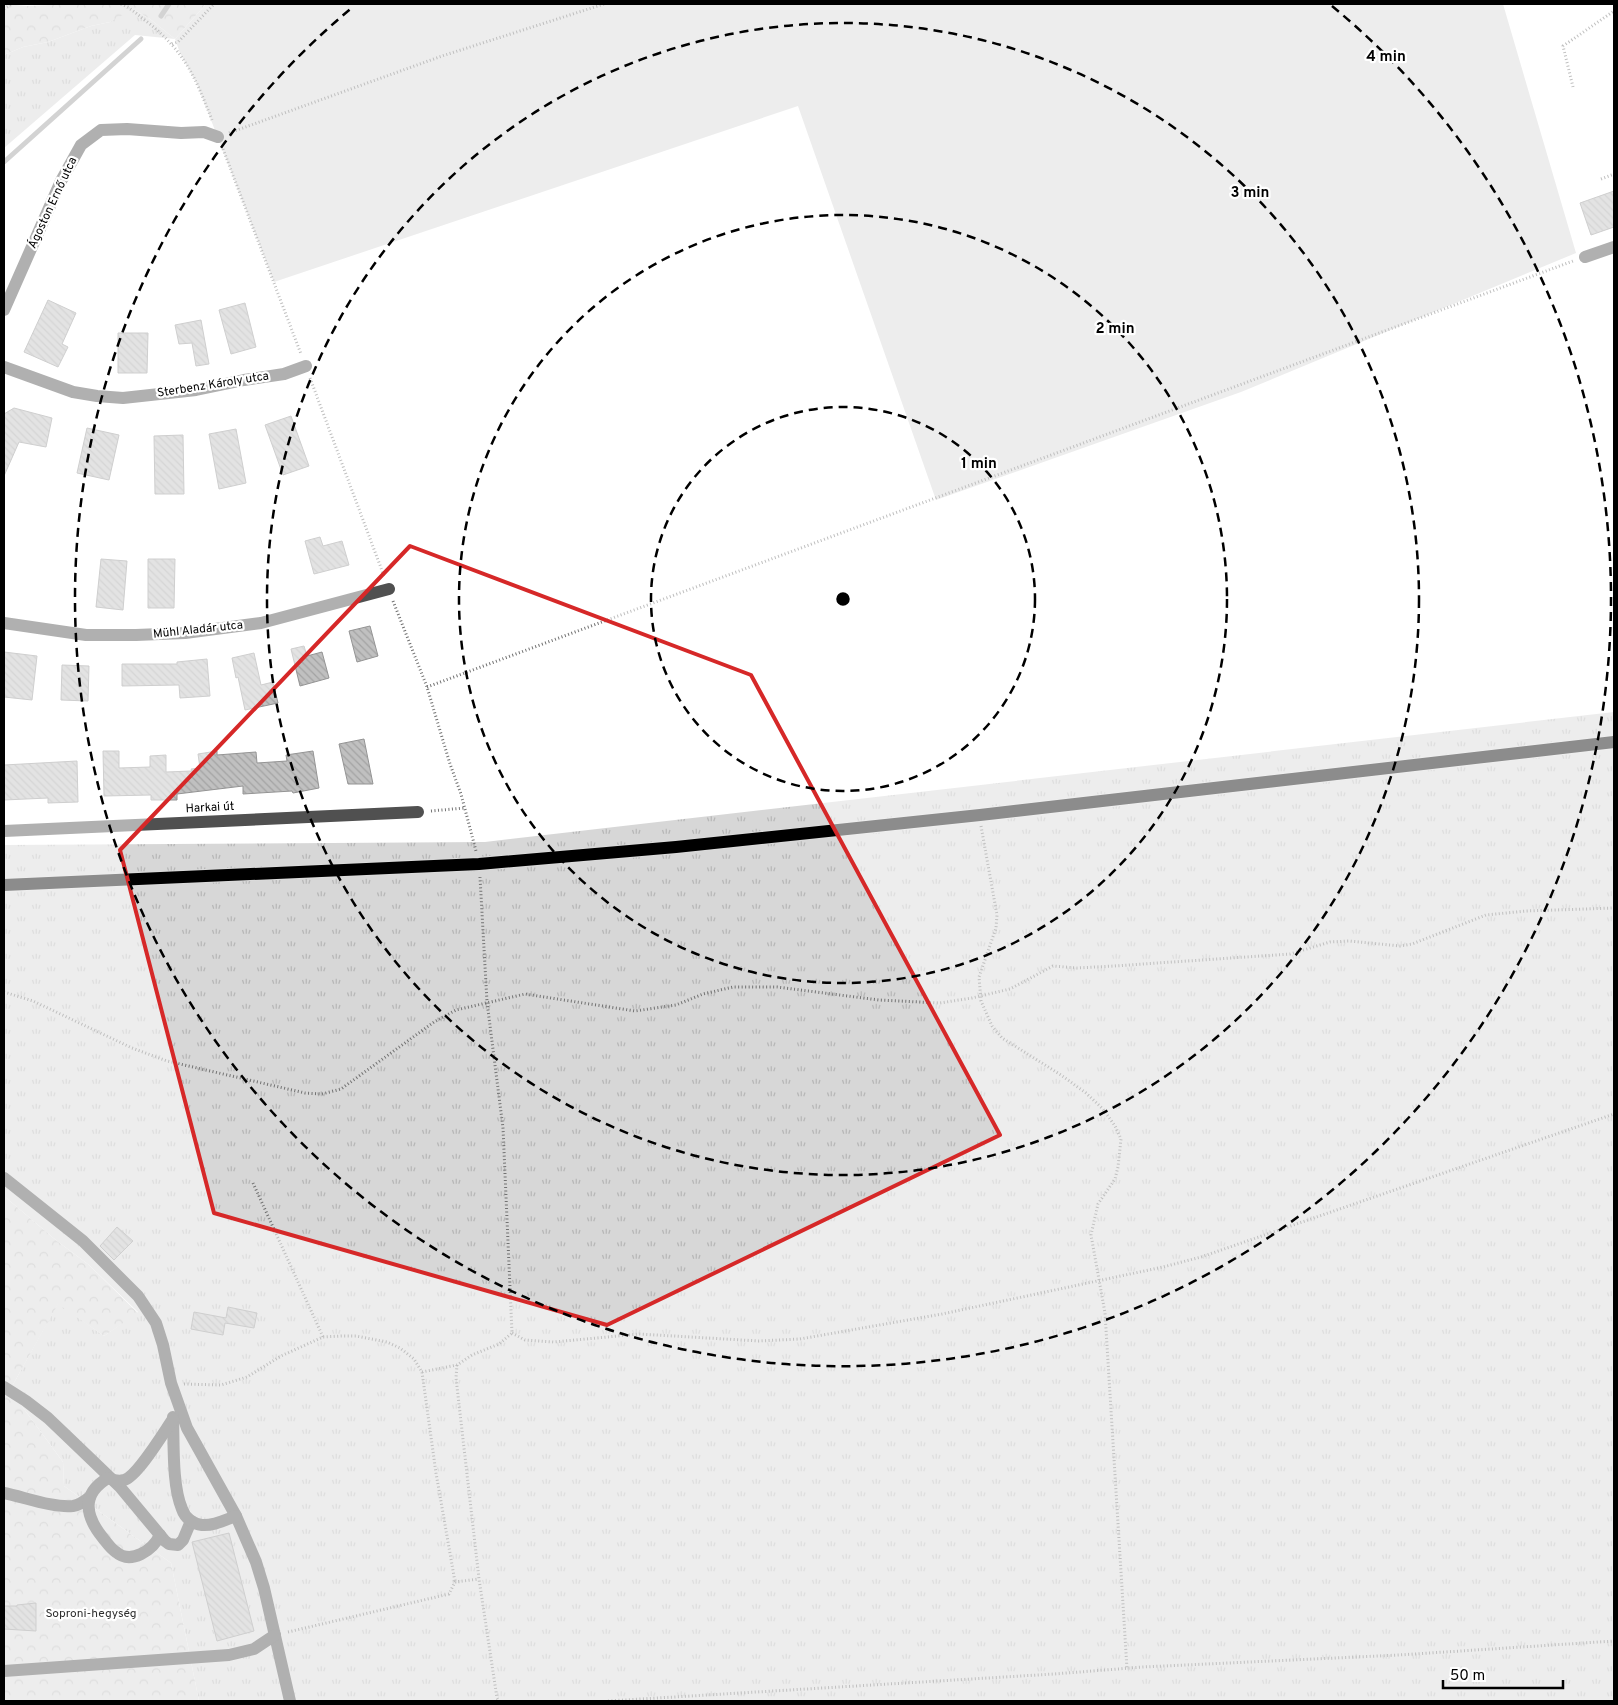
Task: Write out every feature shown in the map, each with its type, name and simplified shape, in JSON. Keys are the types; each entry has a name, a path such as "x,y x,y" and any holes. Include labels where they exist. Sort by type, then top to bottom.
{"main road":[{"path":"4,885 480,864 980,815 1614,742"}],"street":[{"name":"Ágoston Ernő utca","path":"4,310 61,181 81,145 101,130 127,129 204,132 218,137"},
{"path":"1585,257 1614,247"},
{"name":"Sterbenz Károly utca","path":"4,367 49,385 74,392 123,398 196,390 284,374 306,366"},
{"name":"Mühl Aladár utca","path":"4,622 86,635 185,633 261,623 388,589"},
{"name":"Harkai út","path":"4,831 418,812"},
{"path":"4,1178 83,1242 138,1296 156,1323 171,1383 187,1428 236,1516 256,1562 290,1701"},
{"path":"171,1383 178,1495 182,1509 191,1521 203,1525 236,1516"},
{"path":"4,1387 48,1418 120,1488 160,1536 169,1544 178,1545 183,1540 191,1521"},
{"path":"108,1478 123,1481 130,1478 138,1470 173,1419"},
{"path":"4,1493 50,1504 72,1506 83,1503 100,1483 108,1478"},
{"path":"90,1497 88,1506 89,1517 95,1528 117,1554 136,1556 155,1544 160,1536"},
{"path":"6,1670 230,1655 254,1649 275,1634"}],"path":[{"path":"4,9 12,4"},
{"path":"171,44 178,42 214,4"},
{"path":"218,137 442,56 604,4"},
{"path":"1573,87 1563,46 1614,11"},
{"path":"1601,179 1614,174"},
{"path":"427,687 1585,257"},
{"path":"274,282 388,589 427,687 480,864 488,1002 503,1128 512,1333"},
{"path":"418,812 464,808"},
{"path":"980,815 997,915 996,928 979,977 980,996 992,1026 1002,1038 1086,1093 1103,1108 1121,1139 1121,1154 1116,1173 1098,1204 1091,1235 1105,1313 1126,1669"},
{"path":"4,992 33,1001 132,1048 167,1061 305,1093 322,1094 341,1089 434,1022 456,1010 525,994 636,1011 676,1005 703,994 733,987 777,987 879,1000 940,1003 1010,989 1053,966 1076,968 1290,954 1330,942 1348,941 1400,946 1412,944 1486,915 1526,911 1614,908"},
{"path":"512,1333 525,1340 554,1342 639,1334 759,1341 800,1339 933,1315 1100,1281 1201,1257 1614,1114"},
{"path":"254,1183 323,1338"},
{"path":"422,1372 457,1365 472,1355 499,1344 512,1333"},
{"path":"171,1383 221,1385 247,1377 281,1356 323,1338 356,1336 387,1342 400,1348 414,1359 422,1372 436,1473 455,1582 450,1594 275,1634"},
{"path":"457,1365 456,1378 479,1579 498,1701"},
{"path":"455,1582 479,1579"},
{"path":"608,1701 1614,1641"}],"highlighted area":[{"path":"410,546 751,675 1000,1135 607,1325 214,1213 120,850"}],"green space":[{"path":"4,4 27,6 71,4 206,4 175,39 150,19 128,6 123,15 110,22 91,26 48,42 23,47 4,55"},
{"path":"206,4 1503,4 1576,253 1241,392 936,500 798,106 274,282 197,84 180,53 175,39"},
{"path":"128,6 150,19 175,39 135,35 4,148 4,55 23,47 48,42 91,26 110,22"},
{"path":"1614,712 1614,1701 199,1701 171,1563 64,1486 63,1462 10,1390 58,1303 104,1336 138,1312 89,1265 57,1241 4,1196 4,845 485,842"},
{"name":"Soproni-hegység","path":"4,1196 57,1241 89,1265 138,1313 104,1336 58,1304 10,1390 63,1462 64,1486 171,1563 199,1701 4,1701"}],"building":[{"path":"1614,191 1614,227 1591,235 1580,203"},
{"path":"48,300 76,313 62,344 68,347 58,367 24,352"},
{"path":"245,303 256,347 231,354 219,310"},
{"path":"201,320 209,364 196,366 192,343 179,344 175,325"},
{"path":"118,333 148,333 147,373 118,373"},
{"path":"14,408 52,418 46,447 19,442 4,476 4,414"},
{"path":"291,416 309,466 283,475 265,425"},
{"path":"87,428 119,435 109,480 77,473"},
{"path":"236,429 246,483 219,489 209,434"},
{"path":"183,435 184,494 155,494 154,436"},
{"path":"320,537 323,546 342,541 349,565 314,574 305,541"},
{"path":"101,559 127,561 123,610 96,607"},
{"path":"148,559 175,559 174,608 148,608"},
{"path":"370,626 378,656 357,662 349,631"},
{"path":"304,646 307,656 322,652 329,678 300,686 291,649"},
{"path":"4,652 37,656 32,700 4,697"},
{"path":"254,653 261,685 273,682 278,703 245,710 232,658"},
{"path":"207,659 210,696 180,698 179,685 122,686 122,664 177,664 177,662"},
{"path":"62,665 89,666 88,701 61,700"},
{"path":"364,739 373,784 348,784 339,744"},
{"path":"103,751 119,751 119,768 150,767 150,756 166,755 166,772 192,771 191,769 200,768 198,754 217,751 217,755 256,752 257,763 287,761 286,755 313,751 319,788 293,793 292,791 243,794 243,786 177,794 177,800 151,800 151,795 104,796"},
{"path":"77,761 78,802 48,803 48,798 4,800 4,765"},
{"path":"117,1227 133,1241 114,1260 100,1246"},
{"path":"228,1307 257,1313 254,1328 225,1323 223,1335 191,1329 194,1312 226,1318"},
{"path":"229,1533 254,1631 217,1641 192,1542"},
{"path":"36,1603 36,1631 4,1629 4,1606"}],"waterway":[{"path":"161,16 169,4"},
{"path":"4,162 141,39"}]}
